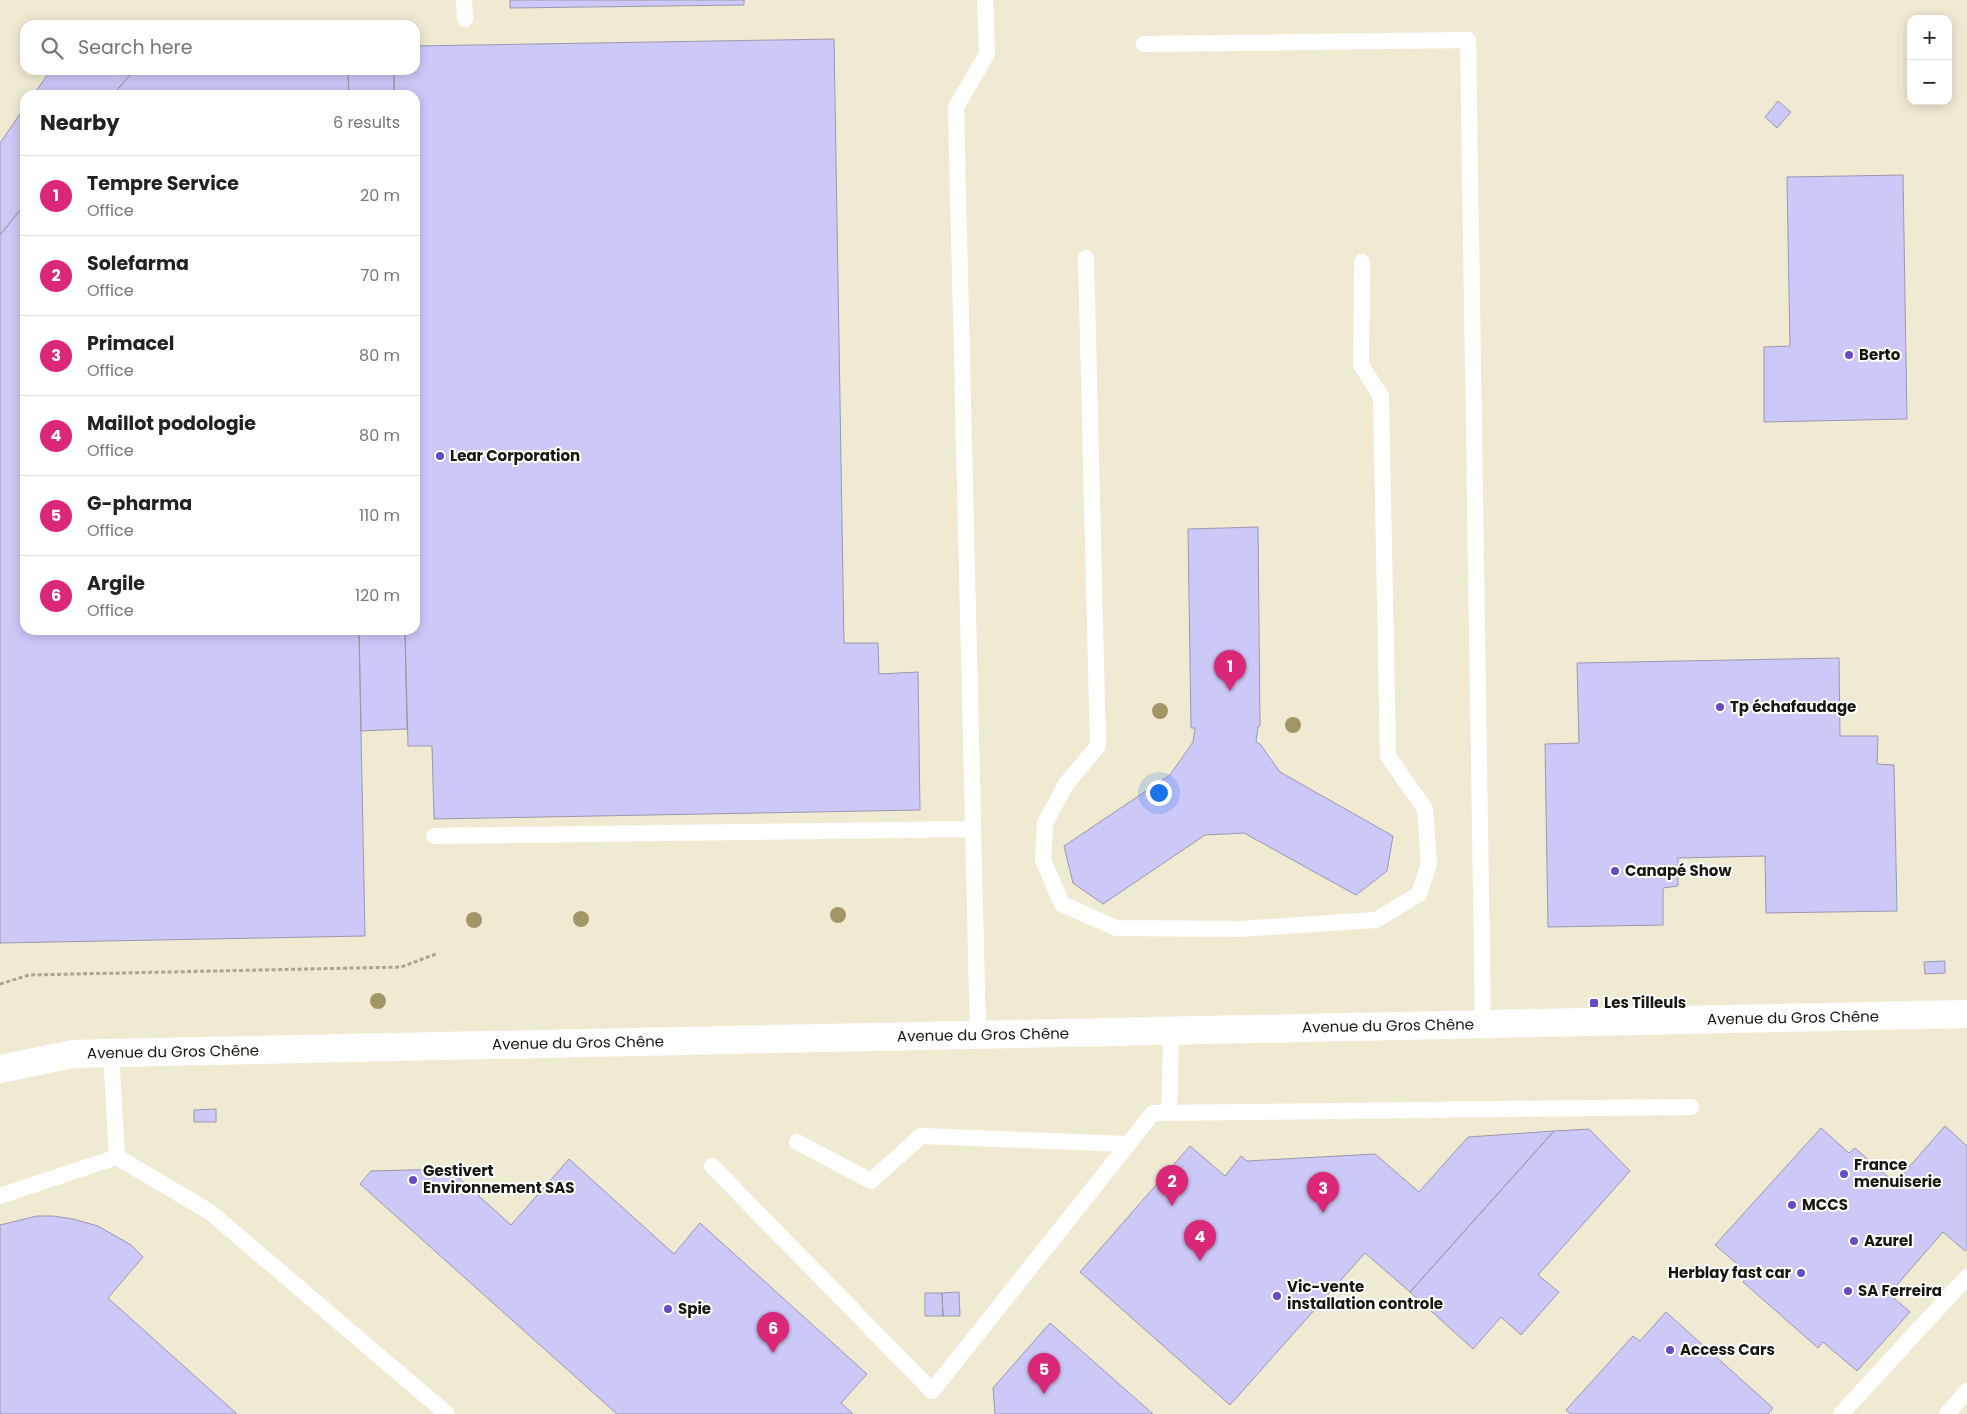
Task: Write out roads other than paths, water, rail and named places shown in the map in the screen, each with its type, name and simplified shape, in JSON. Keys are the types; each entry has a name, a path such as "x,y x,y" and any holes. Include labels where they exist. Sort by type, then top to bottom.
{"street":[{"name":"Avenue du Gros Chêne","path":"0,1069 73,1054 1967,1014"}],"lane":[{"path":"464,0 465,19"},
{"path":"978,1035 956,107 987,54 984,0"},
{"path":"1144,44 1468,40 1483,1024"},
{"path":"1086,258 1098,746 1066,784 1045,823 1043,860 1062,904 1116,928 1238,929 1376,920 1419,894 1429,864 1425,809 1388,756 1381,396 1361,365 1362,262"},
{"path":"434,836 973,829"},
{"path":"1169,1113 1170,1031"},
{"path":"111,1053 117,1157"},
{"path":"712,1166 932,1391 1153,1113 1691,1107"},
{"path":"797,1142 871,1181 921,1136 1128,1144"},
{"path":"0,1196 117,1157 210,1212 447,1414"},
{"path":"1840,1414 1967,1277"},
{"path":"1948,1414 1967,1391"}],"place":[{"name":"Berto","path":"1849,355"},
{"name":"Lear Corporation","path":"440,456"},
{"name":"Tempre Service","path":"1230,691"},
{"name":"Tp échafaudage","path":"1720,707"},
{"name":"Canapé Show","path":"1615,871"},
{"name":"Les Tilleuls","path":"1594,1003"},
{"name":"France menuiserie","path":"1844,1174"},
{"name":"Gestivert Environnement SAS","path":"413,1180"},
{"name":"MCCS","path":"1792,1205"},
{"name":"Solefarma","path":"1172,1206"},
{"name":"Primacel","path":"1323,1213"},
{"name":"Azurel","path":"1854,1241"},
{"name":"Maillot podologie","path":"1200,1261"},
{"name":"Herblay fast car","path":"1801,1273"},
{"name":"SA Ferreira","path":"1848,1291"},
{"name":"Vic-vente installation controle","path":"1277,1296"},
{"name":"Spie","path":"668,1309"},
{"name":"Access Cars","path":"1670,1350"},
{"name":"Argile","path":"773,1353"},
{"name":"G-pharma","path":"1044,1394"}]}
